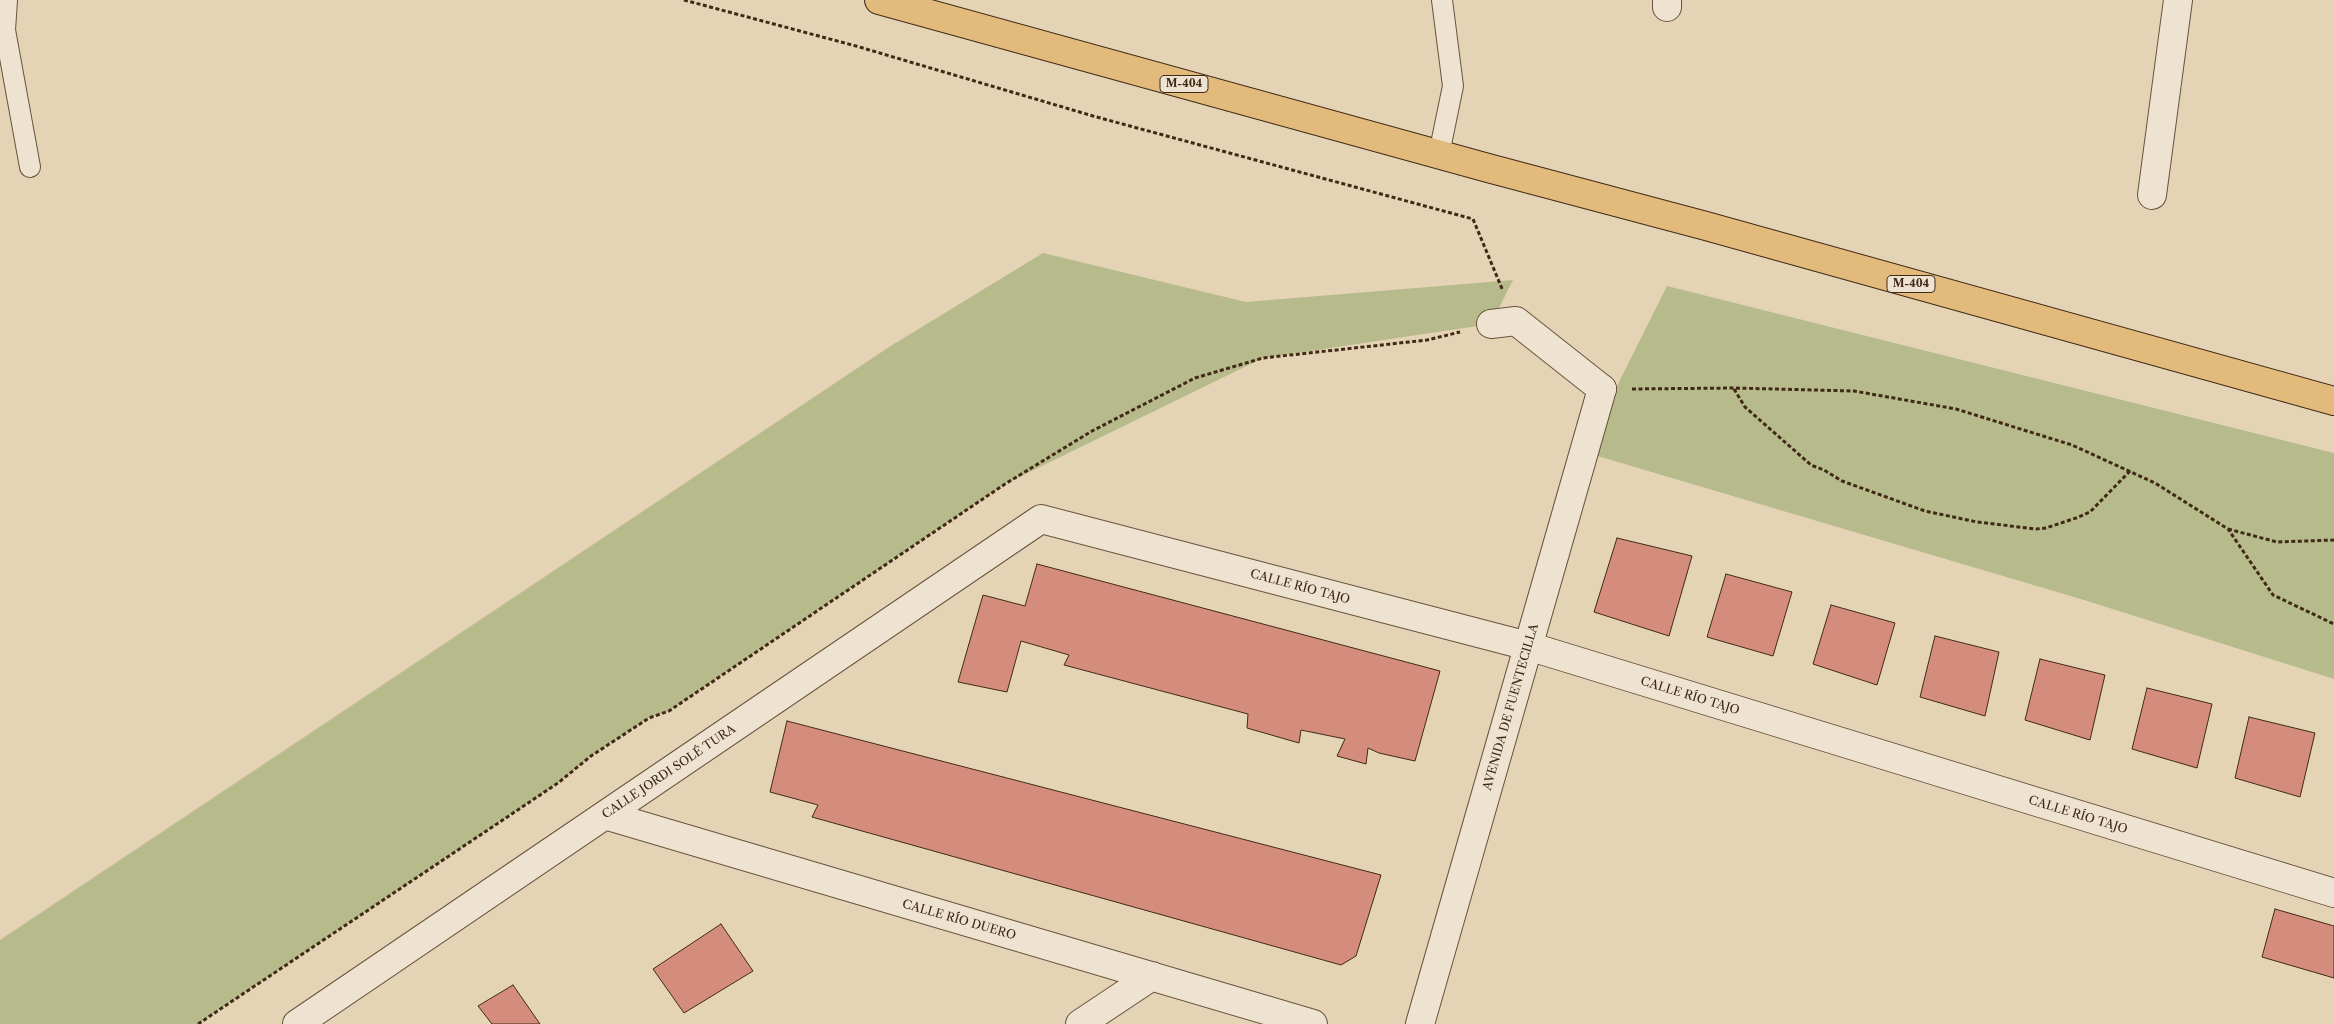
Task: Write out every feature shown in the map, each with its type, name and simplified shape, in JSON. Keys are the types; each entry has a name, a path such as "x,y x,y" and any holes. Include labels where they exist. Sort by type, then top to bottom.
{"main road":[{"name":"M-404","path":"879,0 918,5 1439,154 1706,226 2334,401"}],"street":[{"path":"2152,195 2178,0"},
{"path":"1503,323 1602,390"},
{"name":"AVENIDA DE FUENTECILLA","path":"1420,1024 1602,390"},
{"name":"CALLE RÍO TAJO","path":"1041,519 1528,646 2334,893"},
{"name":"CALLE JORDI SOLÉ TURA","path":"297,1024 1041,519"},
{"name":"CALLE RÍO DUERO","path":"605,815 1313,1024"},
{"path":"1080,1024 1152,976"}],"lane":[{"path":"7,0 5,30 30,167"},
{"path":"1439,154 1453,86 1442,0"}],"path":[{"path":"684,0 856,46 1093,116 1473,219 1503,323"},
{"path":"1734,388 1745,407 1811,465 1824,470 1842,481 1925,511 1977,522 2036,529 2068,521 2090,512 2130,472"},
{"path":"1602,390 1734,388 1854,391 1956,408 2072,445 2155,483 2228,529 2277,542 2334,540"},
{"path":"2228,529 2273,595 2334,624"}],"green space":[{"path":"1043,253 1246,302 1513,280 1491,324 1263,358 1005,484 669,711 649,718 591,756 558,783 198,1024 0,1024 0,940 889,347"},
{"path":"1667,286 2334,453 2334,679 2084,600 1584,452"}],"building":[{"path":"1617,538 1692,556 1669,636 1594,612"},
{"path":"1037,564 1440,671 1415,761 1379,753 1368,748 1366,764 1337,756 1345,739 1301,730 1299,743 1247,728 1248,714 1064,665 1069,655 1021,641 1007,692 958,682 983,595 1025,606"},
{"path":"1726,574 1792,592 1773,656 1707,637"},
{"path":"1831,605 1895,623 1877,685 1813,664"},
{"path":"1935,636 1999,652 1985,716 1920,697"},
{"path":"2040,659 2105,675 2090,740 2025,720"},
{"path":"2147,688 2212,704 2197,768 2132,749"},
{"path":"2249,717 2315,733 2300,797 2235,778"},
{"path":"787,721 1381,875 1356,956 1341,965 812,817 818,805 770,792"},
{"path":"2275,909 2334,926 2334,978 2262,957"},
{"path":"721,924 753,971 684,1013 653,969"},
{"path":"513,985 540,1024 492,1024 478,1006"}]}
